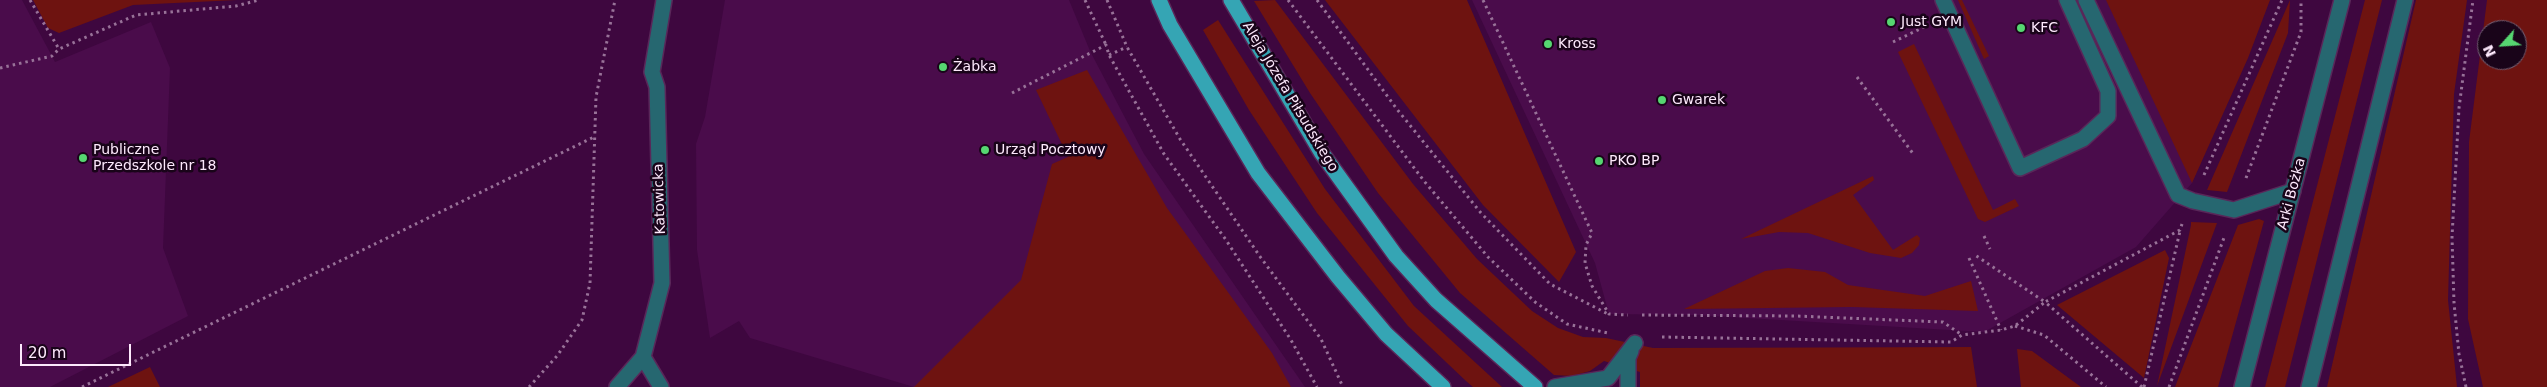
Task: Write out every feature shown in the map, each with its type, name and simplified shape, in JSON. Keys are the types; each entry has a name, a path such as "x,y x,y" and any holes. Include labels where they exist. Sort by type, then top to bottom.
{"main road":[{"path":"1159,0 1170,25 1258,173 1338,277 1386,334 1443,387"},
{"name":"Aleja Józefa Piłsudskiego","path":"1231,0 1321,152 1396,256 1436,300 1535,387"}],"street":[{"name":"Katowicka","path":"617,387 643,357 662,283 657,87 652,72 664,0"},
{"path":"1943,0 2020,168 2083,138 2108,116 2108,91 2067,0"},
{"path":"2086,0 2178,195 2193,201 2234,210 2293,191"},
{"name":"Arki Bożka","path":"2242,387 2342,0"},
{"path":"2308,387 2405,0"},
{"path":"1555,387 1608,378 1635,343 1628,358 1628,387"},
{"path":"643,357 661,387"}],"path":[{"path":"30,0 59,48"},
{"path":"0,68 52,56 59,48 136,15 236,6 259,0"},
{"path":"529,387 557,356 582,320 590,283 596,97 615,0"},
{"path":"1085,0 1106,46 1108,55 1164,154 1226,240 1281,323 1316,387"},
{"path":"1107,0 1127,47 1180,139 1256,250 1321,339 1343,387"},
{"path":"1288,0 1424,181 1488,257 1534,302 1567,324 1596,332 1614,334"},
{"path":"1317,0 1396,108 1481,214 1550,284 1609,314 1796,316 1943,322 1962,335"},
{"path":"1483,0 1592,233 1586,245 1585,263 1592,286 1609,314"},
{"path":"2466,387 2459,354 2452,237 2460,108 2473,0"},
{"path":"1894,42 1918,30"},
{"path":"1012,93 1106,46"},
{"path":"1108,55 1127,47"},
{"path":"1857,77 1914,155"},
{"path":"82,387 596,136"},
{"path":"2144,387 2180,230"},
{"path":"1984,236 1990,249"},
{"path":"1656,337 1951,342 1962,335 2001,330 2014,326 2045,302 1975,255"},
{"path":"1969,258 2001,330"},
{"path":"2014,326 2044,336 2106,387"}],"shaded area":[{"name":"Publiczne Przedszkole nr 18","path":"0,0 22,0 55,62 151,22 170,68 163,248 188,316 50,387 0,387"},
{"path":"33,0 237,0 133,5 59,33 48,28"},
{"path":"725,0 1069,0 1090,51 1144,154 1305,387 914,387 750,338 739,321 710,338 697,250 696,144 705,117"},
{"path":"1275,0 1413,184 1477,259 1532,311 1558,328 1583,337 1606,338 1653,348 1971,347 1977,387 1640,387 1640,372 1604,361 1590,371 1572,376 1554,375 1460,293 1378,193 1310,93 1254,1"},
{"path":"1325,0 1467,0 1576,252 1559,282 1483,205"},
{"path":"1472,0 2265,0 2192,183 2136,247 1984,332 1696,315 1609,314 1595,263"},
{"path":"1958,0 1962,0 1989,56 1984,59"},
{"path":"2106,0 2270,0 2248,58 2192,183"},
{"path":"2290,0 2288,33 2227,192 2207,190"},
{"path":"2365,0 2382,0 2285,387 2265,387"},
{"path":"2416,0 2467,0 2454,94 2448,300 2457,387 2327,387"},
{"path":"2487,0 2547,0 2547,387 2483,387 2468,319 2469,142 2478,70 2527,70 2527,20 2484,20"},
{"path":"1218,20 1325,189 1414,306 1502,387 1473,387 1466,381 1408,326 1317,213 1249,110 1203,30"},
{"path":"1914,44 1993,210 2015,199 2019,206 1985,222 1978,219 1898,52"},
{"path":"1087,70 1167,208 1272,353 1291,387 914,387 1021,280 1052,164 1068,157 1036,90"},
{"path":"1873,176 1874,180 1853,195 1893,250 1917,235 1920,238 1919,245 1912,253 1901,258 1870,253 1808,233 1779,232 1741,239"},
{"path":"2259,219 2264,221 2218,387 2175,387 2238,225"},
{"path":"2191,222 2217,223 2157,386 2191,225"},
{"path":"2165,250 2169,258 2144,378 2057,305"},
{"path":"1788,268 1825,272 1848,285 1925,296 1971,281 1978,311 1852,307 1684,309 1765,271"},
{"path":"2017,349 2032,351 2081,387 2021,387"},
{"path":"150,367 160,387 108,387"}],"place":[{"name":"Just GYM","path":"1891,22"},
{"name":"KFC","path":"2021,28"},
{"name":"Kross","path":"1548,44"},
{"name":"Żabka","path":"943,67"},
{"name":"Gwarek","path":"1662,100"},
{"name":"Urząd Pocztowy","path":"985,150"},
{"name":"Publiczne Przedszkole nr 18","path":"83,158"},
{"name":"PKO BP","path":"1599,161"}]}
